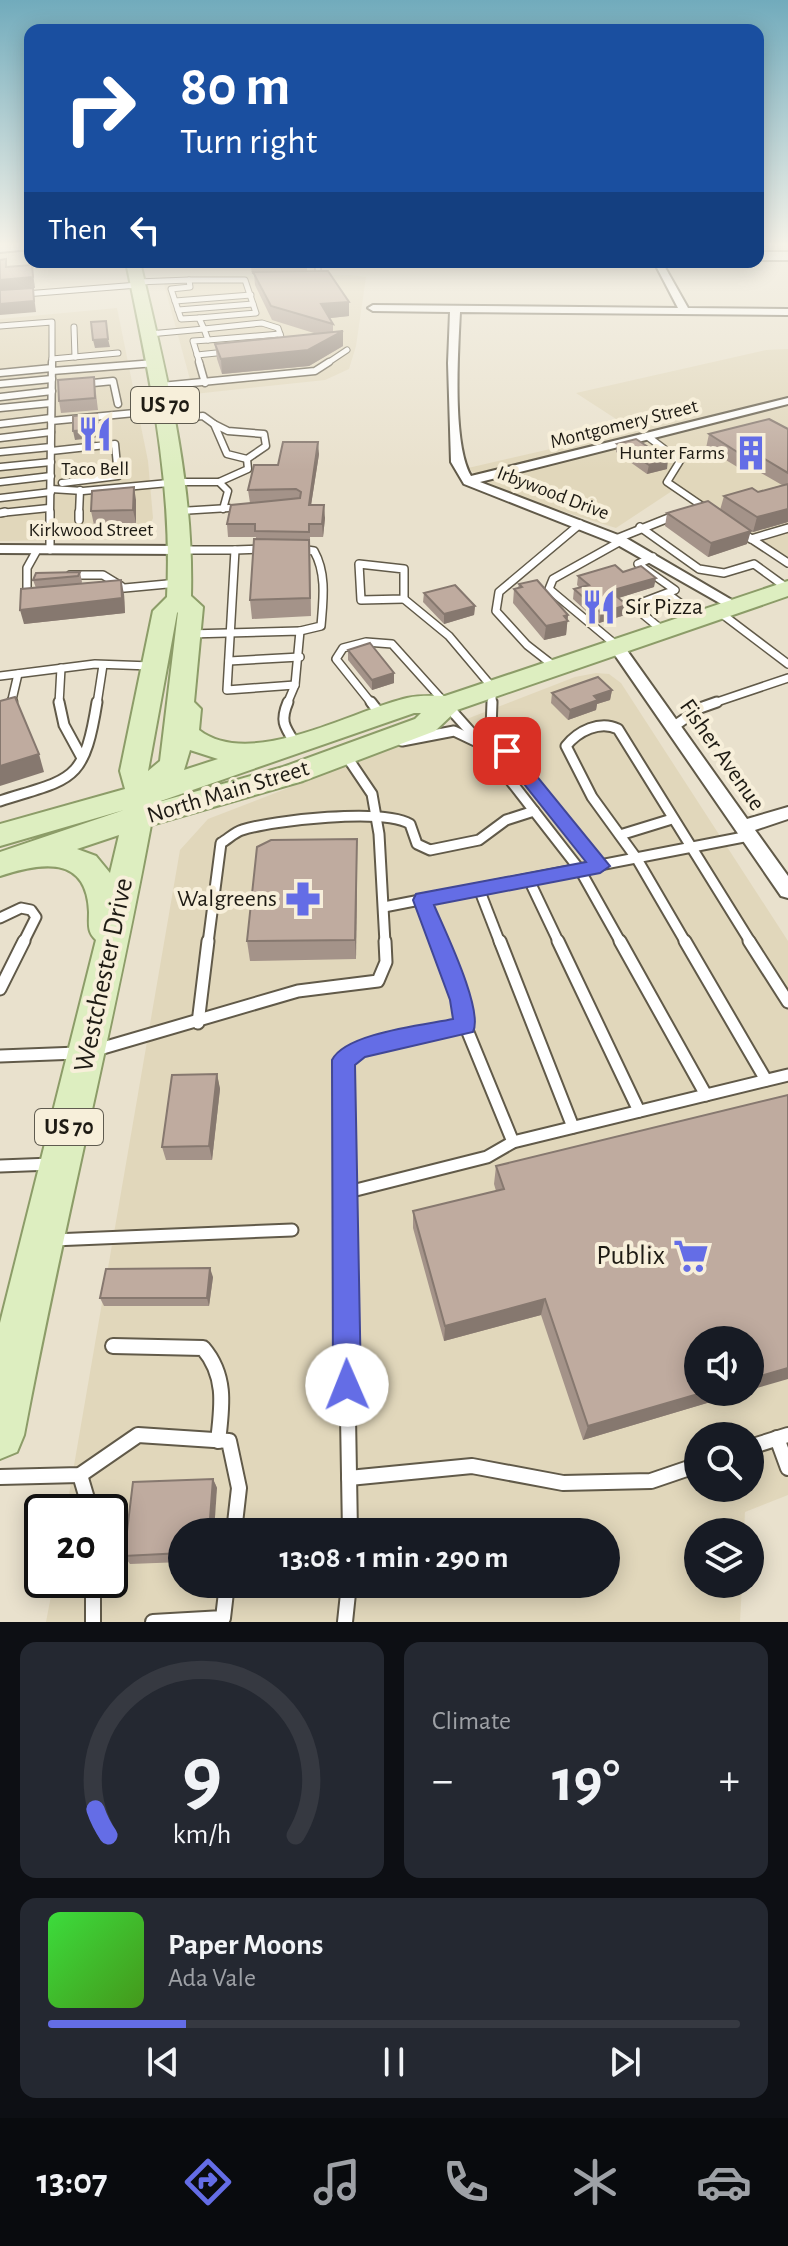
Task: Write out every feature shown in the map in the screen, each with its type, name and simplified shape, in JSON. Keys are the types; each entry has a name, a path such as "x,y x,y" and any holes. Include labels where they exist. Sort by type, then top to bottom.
{"main road":[{"name":"US 70","path":"139,807 134,771 165,611 180,590 183,550 179,482 145,319"},
{"name":"North Main Street","path":"4,853 139,807 282,748 412,705 447,704 788,588"},
{"name":"US 70","path":"139,807 174,764 191,607 180,590"},
{"path":"183,692 189,698 185,733 192,740 221,752 282,748"},
{"name":"North Main Street","path":"139,807 242,791 425,725 447,704"},
{"name":"Westchester Drive","path":"0,1435 7,1366 103,988 139,807"},
{"path":"4,853 70,857 83,861 96,874 105,918 103,988"}],"street":[{"name":"Irbywood Drive","path":"455,319 457,462 468,481 619,540 653,557 694,582 716,612"},
{"name":"Montgomery Street","path":"468,481 788,401"},
{"name":"Kirkwood Street","path":"0,549 183,550"},
{"name":"Fisher Avenue","path":"616,645 788,891"},
{"path":"746,832 788,813"}],"lane":[{"path":"199,319 208,340"},
{"path":"0,326 52,322 49,508 43,550 27,572 25,597 41,596"},
{"path":"149,334 262,323 278,328 284,346 270,347"},
{"path":"74,327 75,357"},
{"path":"205,383 193,341 280,334"},
{"path":"197,355 241,350"},
{"path":"161,386 315,371 347,350"},
{"path":"52,359 118,353"},
{"path":"0,384 155,363"},
{"path":"0,373 113,381 118,404"},
{"path":"0,397 52,379"},
{"path":"0,408 51,403"},
{"path":"0,424 167,414 203,416 228,431 264,434 266,446 247,459"},
{"path":"0,482 80,490 219,482 250,466 247,459 223,450 214,424"},
{"path":"0,438 51,432"},
{"path":"647,436 680,461 667,482 718,517"},
{"path":"0,452 115,444 118,476 51,485 0,498"},
{"path":"0,467 51,462"},
{"path":"219,482 228,491 223,509"},
{"path":"79,520 80,490"},
{"path":"0,513 49,508"},
{"path":"180,511 240,508"},
{"path":"616,645 549,589 553,579 640,527 684,512"},
{"path":"554,666 527,645 496,611 497,597 511,581 580,524"},
{"path":"730,525 788,563"},
{"path":"640,527 699,569 724,573 754,564 788,588"},
{"path":"751,539 788,528"},
{"path":"183,550 278,549"},
{"path":"189,634 300,631 321,626 319,558 314,551 292,549"},
{"path":"235,550 227,690 295,685"},
{"path":"778,557 788,554"},
{"path":"653,557 638,564 672,592 716,612 788,664"},
{"path":"404,599 404,569 359,564 361,600 404,599 449,636 492,687 491,729 600,866"},
{"path":"27,572 41,575"},
{"path":"56,575 103,575 121,586"},
{"path":"662,630 633,606 694,582"},
{"path":"109,591 121,586 180,590"},
{"path":"282,748 286,731 281,718 295,685 300,631"},
{"path":"381,715 336,659 336,654 343,648 366,642 392,644 485,748 580,870 706,1095"},
{"path":"229,661 300,657"},
{"path":"0,676 103,665 155,666"},
{"path":"0,801 65,780 79,766 89,740 103,665"},
{"path":"61,668 58,706 62,726 82,758"},
{"path":"9,712 18,674"},
{"path":"673,727 700,708 788,678"},
{"path":"766,1080 637,859 592,797 566,746 574,736 588,729 610,725 618,729 788,1002"},
{"path":"0,1056 87,1052 198,1023 298,991 378,981 386,962 384,907 372,794 356,750 454,731 485,748"},
{"path":"198,1023 221,843 226,837 241,830 375,814 405,819 412,826 417,844 430,850 479,840 506,820 534,811"},
{"path":"620,835 672,819"},
{"path":"384,907 637,859 746,832"},
{"path":"529,880 639,1111"},
{"path":"479,889 573,1127"},
{"path":"423,900 461,1000 465,1025 513,1142"},
{"path":"0,918 21,908 31,910 36,917 0,989"},
{"path":"350,1518 343,1060 359,1049 465,1025"},
{"path":"344,1193 487,1157 513,1142 788,1075"},
{"path":"0,1166 60,1164"},
{"path":"41,1240 292,1230"},
{"path":"113,1346 203,1348 215,1359 223,1379 218,1441"},
{"path":"0,1477 80,1475 138,1435 229,1441 239,1488 236,1518"},
{"path":"782,1436 788,1468"},
{"path":"349,1478 472,1466 563,1483 651,1481 684,1470"},
{"path":"80,1475 86,1494"},
{"path":"93,1598 93,1622"},
{"path":"153,1622 223,1618 225,1598"},
{"path":"345,1622 348,1598"}],"shaded area":[{"path":"0,319 119,319 148,461 153,518 146,535 129,539 0,541"},
{"path":"173,319 360,319 349,369 325,380 194,394"},
{"path":"788,349 788,568 672,491 616,528 494,490 468,468 633,430 576,393 766,350"},
{"path":"609,674 621,683 788,941 788,1495 745,1512 745,1518 684,1518 684,1598 741,1598 740,1622 46,1622 51,1598 128,1598 128,1494 69,1494 180,850 208,819 575,677"}],"building":[{"path":"315,319 330,319 333,324"},
{"path":"106,321 108,339 93,340 91,322"},
{"path":"343,331 308,350 221,359 215,344"},
{"path":"94,377 95,398 59,401 58,380"},
{"path":"97,414 98,429 73,431 73,416"},
{"path":"769,419 788,429 788,473 753,452 742,455 709,434"},
{"path":"636,439 668,460 649,465 617,444"},
{"path":"283,442 318,442 309,505 324,505 322,524 309,524 309,532 255,531 255,524 227,524 231,505 300,498 301,492 296,489 248,490 254,465 278,465"},
{"path":"788,484 788,509 757,517 724,496 752,488 758,492"},
{"path":"134,487 133,510 91,511 92,491"},
{"path":"708,501 751,531 711,543 667,513"},
{"path":"254,539 309,540 310,598 250,600"},
{"path":"615,565 623,572 641,566 656,578 610,591 627,605 601,613 574,589 589,585 578,576"},
{"path":"80,572 78,576 33,580 36,573"},
{"path":"121,580 122,598 20,610 21,589"},
{"path":"537,580 568,615 564,616 568,621 546,626 514,589 522,587 519,584"},
{"path":"455,585 475,606 444,614 424,593"},
{"path":"370,643 394,673 372,680 348,650"},
{"path":"598,677 612,690 594,696 598,700 570,710 552,693"},
{"path":"15,697 39,754 0,766 0,701"},
{"path":"357,839 355,940 247,941 257,847 271,840"},
{"path":"217,1074 209,1146 162,1147 172,1075"},
{"path":"788,1095 788,1368 764,1375 764,1326 684,1326 684,1398 588,1426 545,1299 445,1326 413,1211 504,1189 496,1166"},
{"path":"210,1268 207,1298 100,1298 106,1269"},
{"path":"213,1479 210,1518 168,1518 168,1554 128,1556 133,1482"}],"place":[{"name":"Taco Bell","path":"95,434"},
{"name":"Hunter Farms","path":"751,453"},
{"name":"Sir Pizza","path":"599,607"},
{"name":"Walgreens","path":"303,899"},
{"name":"Publix","path":"691,1256"}],"route":[{"path":"347,1385 343,1060 359,1049 465,1025 461,1000 423,900 600,866 507,751"}]}
